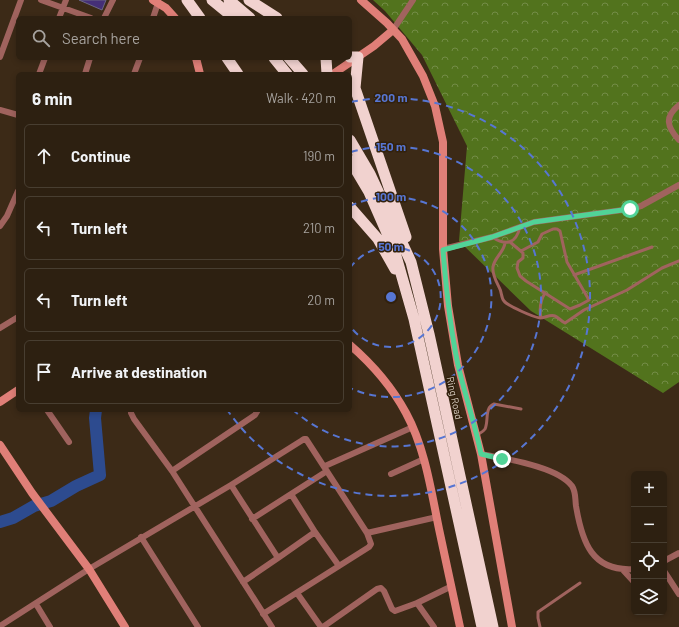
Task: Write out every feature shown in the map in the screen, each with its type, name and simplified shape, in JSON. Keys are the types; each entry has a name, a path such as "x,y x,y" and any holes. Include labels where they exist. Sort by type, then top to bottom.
{"highway":[{"path":"187,0 199,16"},
{"path":"212,0 232,16"},
{"path":"229,0 248,16"},
{"path":"249,0 275,16"},
{"path":"354,57 353,86 408,243 410,262"},
{"path":"228,60 237,72"},
{"path":"276,60 286,72"},
{"path":"291,60 301,72"},
{"path":"326,60 327,72"},
{"name":"Ring Road","path":"352,143 370,174 410,262 429,334 493,627"},
{"path":"352,163 369,192 399,264 414,319 482,627"},
{"path":"352,208 378,239 406,294"}],"street":[{"path":"0,57 21,0"},
{"path":"41,0 85,16"},
{"path":"60,16 66,0"},
{"path":"105,16 113,0"},
{"path":"361,0 402,39 426,82 436,106 443,142 443,250 446,292 458,365 481,454 512,627"},
{"path":"354,57 394,30 412,0"},
{"path":"153,16 156,1"},
{"path":"156,1 173,16"},
{"path":"40,72 44,60"},
{"path":"86,72 89,60"},
{"path":"135,72 139,60"},
{"path":"196,60 200,72"},
{"path":"335,72 350,60"},
{"path":"679,105 672,110 669,118 669,126 679,140"},
{"path":"0,110 16,114"},
{"path":"443,250 492,237 544,220 636,208 656,199 679,185"},
{"path":"0,226 7,216 16,196"},
{"path":"0,328 16,318"},
{"path":"352,347 377,371 392,391 413,428 424,459 460,627"},
{"path":"0,402 16,391"},
{"path":"48,412 69,442"},
{"path":"131,412 134,419 172,471 195,506 272,627"},
{"path":"172,471 255,415 257,412"},
{"path":"252,519 326,469 413,428"},
{"path":"0,626 141,537 231,485 304,439 309,442 367,533 371,544 369,547 263,614"},
{"path":"0,445 32,493 89,569 125,627"},
{"path":"481,454 548,470 571,485 575,491 579,522 585,542 592,553 601,562 612,568 631,570"},
{"path":"391,474 424,459"},
{"path":"231,485 278,558"},
{"path":"291,494 339,566"},
{"path":"367,533 437,517"},
{"path":"243,582 315,532"},
{"path":"141,537 198,627"},
{"path":"667,559 679,553"},
{"path":"623,570 631,579"},
{"path":"667,576 679,594"},
{"path":"297,593 322,627 381,588 384,591 392,609 398,611 452,586"},
{"path":"417,603 434,627"},
{"path":"36,604 50,627"}],"lane":[{"path":"492,237 505,243 510,242 518,235 520,227"},
{"path":"521,251 538,242 542,234 557,228 560,231 567,262 592,306"},
{"path":"510,242 521,251 523,256 517,265 517,268 520,276 526,281 570,309 589,300"},
{"path":"505,243 493,266 495,279 502,294 501,298 503,301 541,318 551,315 555,316 564,323 592,306 614,297 649,275 679,261"},
{"path":"574,275 652,247"},
{"path":"541,318 541,300 545,293"},
{"path":"477,435 484,430 486,426 489,408 491,405 494,404 521,409"},
{"path":"540,627 538,612 580,583"}],"green space":[{"path":"373,0 679,0 679,382 663,393 531,311 459,241 467,146 422,55 385,11"}],"building":[{"path":"79,0 106,0 102,10"}],"waterway":[{"path":"0,522 13,518 34,506 51,501 76,486 100,475 96,412"}],"route":[{"path":"502,459 481,454 458,365 445,285 443,250 492,237 534,222 630,209"}]}
